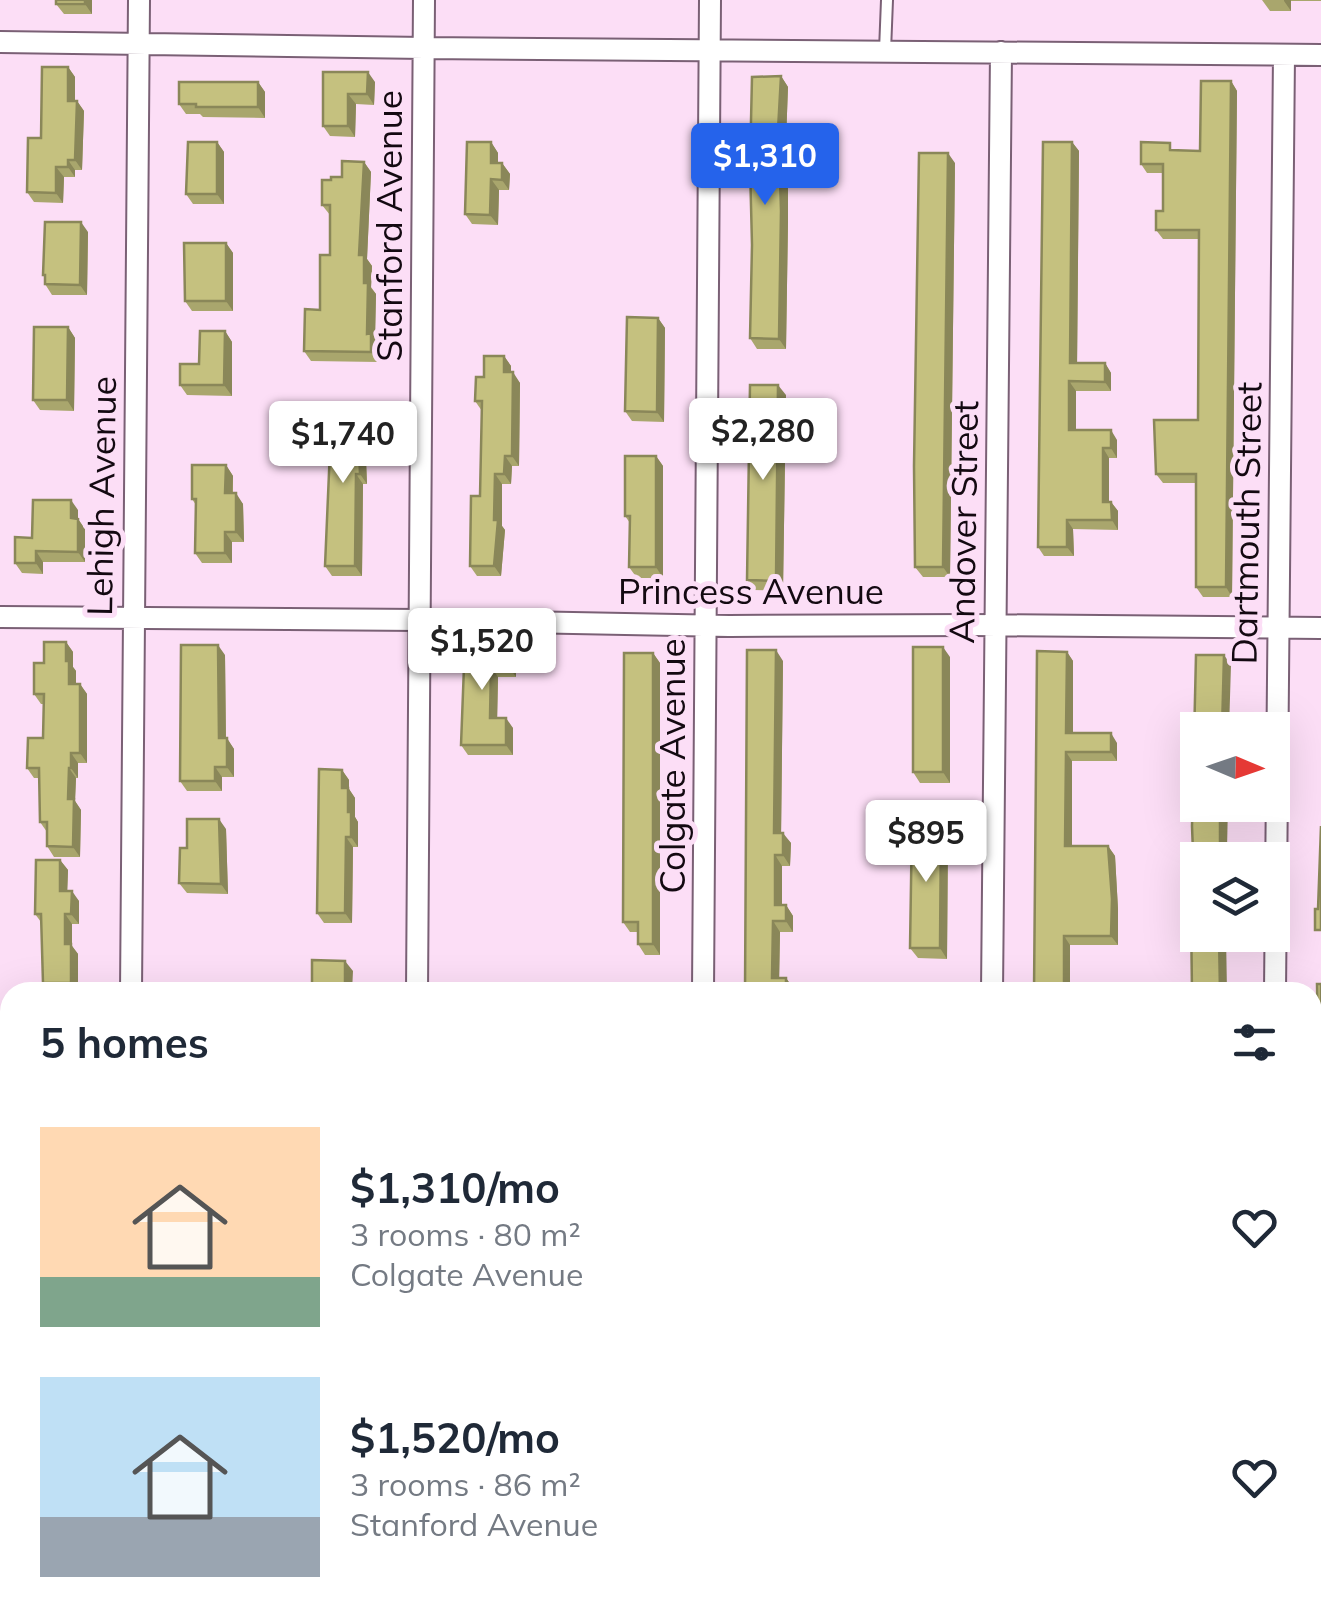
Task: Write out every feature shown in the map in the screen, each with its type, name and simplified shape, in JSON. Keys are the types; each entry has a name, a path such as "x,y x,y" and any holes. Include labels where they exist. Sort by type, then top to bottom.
{"street":[{"name":"Lehigh Avenue","path":"131,982 139,0"},
{"name":"Stanford Avenue","path":"417,982 424,0"},
{"name":"Colgate Avenue","path":"704,982 710,0"},
{"path":"0,42 1321,55"},
{"name":"Andover Street","path":"992,982 1001,52"},
{"name":"Dartmouth Street","path":"1274,982 1284,54"},
{"name":"Princess Avenue","path":"0,617 1321,628"}],"lane":[{"path":"885,51 887,0"}],"building":[{"path":"56,0 85,0 85,4 56,4"},
{"path":"42,67 68,67 68,101 77,101 75,160 68,160 68,167 56,167 56,193 27,192 28,138 41,138"},
{"path":"323,72 368,72 367,94 348,94 348,126 323,126"},
{"path":"781,76 779,339 750,338 752,77"},
{"path":"1201,81 1231,81 1226,587 1196,587 1196,474 1156,474 1154,420 1198,420 1199,230 1156,230 1156,211 1163,211 1163,164 1141,164 1141,142 1170,143 1170,150 1200,151"},
{"path":"179,82 258,82 258,107 179,104"},
{"path":"188,142 217,142 217,194 186,194"},
{"path":"467,142 491,142 491,163 502,163 502,180 491,179 490,215 465,214"},
{"path":"1043,142 1072,142 1070,363 1105,363 1105,382 1069,381 1069,430 1111,430 1111,448 1103,448 1103,502 1111,502 1112,520 1067,520 1067,547 1038,547"},
{"path":"919,153 948,153 943,567 915,567"},
{"path":"342,161 364,162 359,255 364,255 364,283 368,283 367,334 371,333 371,352 304,351 305,309 320,310 320,255 330,255 330,205 322,205 322,180 342,177"},
{"path":"45,222 81,222 80,285 45,284"},
{"path":"184,243 226,243 226,301 185,301"},
{"path":"627,317 658,318 657,412 625,411"},
{"path":"34,327 68,327 67,400 33,400"},
{"path":"200,331 225,331 224,385 180,385 180,364 199,364"},
{"path":"484,356 504,356 504,372 513,372 512,456 505,456 504,474 495,474 494,520 498,520 494,566 470,566 471,496 480,496 482,401 475,401 476,377 484,377"},
{"path":"750,385 778,385 776,581 747,580"},
{"path":"332,403 357,403 360,474 356,474 355,566 325,566"},
{"path":"625,456 656,456 656,567 629,567"},
{"path":"192,465 226,465 225,493 236,493 236,532 225,532 225,553 195,553"},
{"path":"33,500 71,500 71,518 78,519 78,552 36,551 36,563 15,563 15,537 32,538"},
{"path":"465,640 509,640 509,667 491,667 490,718 506,718 506,745 461,745"},
{"path":"44,642 66,642 69,684 80,684 80,753 71,753 69,768 68,799 74,799 73,847 47,846 47,822 40,822 39,768 27,768 28,738 43,738 44,694 34,694 34,663 44,663"},
{"path":"181,645 218,645 219,738 227,738 227,767 215,767 215,781 180,781"},
{"path":"913,647 943,647 943,772 913,772"},
{"path":"747,650 776,650 774,833 783,833 783,855 775,855 775,905 786,905 786,921 773,921 772,978 786,978 786,982 745,982"},
{"path":"1037,651 1067,652 1066,733 1111,733 1111,752 1066,752 1065,846 1108,846 1111,936 1064,936 1064,982 1034,982"},
{"path":"624,653 653,653 653,944 638,944 638,922 623,922"},
{"path":"1196,655 1224,655 1222,712 1195,712"},
{"path":"319,769 342,770 342,788 348,788 351,837 346,837 345,913 317,913"},
{"path":"187,819 219,819 221,884 179,883 180,848 187,848"},
{"path":"912,821 941,821 940,948 910,948"},
{"path":"1192,822 1220,822 1222,842 1193,842"},
{"path":"1321,826 1321,930 1315,930 1318,909"},
{"path":"36,860 60,860 60,891 72,891 71,914 65,914 65,944 71,944 71,982 43,982 41,914 35,914"},
{"path":"1191,952 1219,952 1220,982 1192,982"},
{"path":"312,960 345,961 345,982 312,982"}]}
